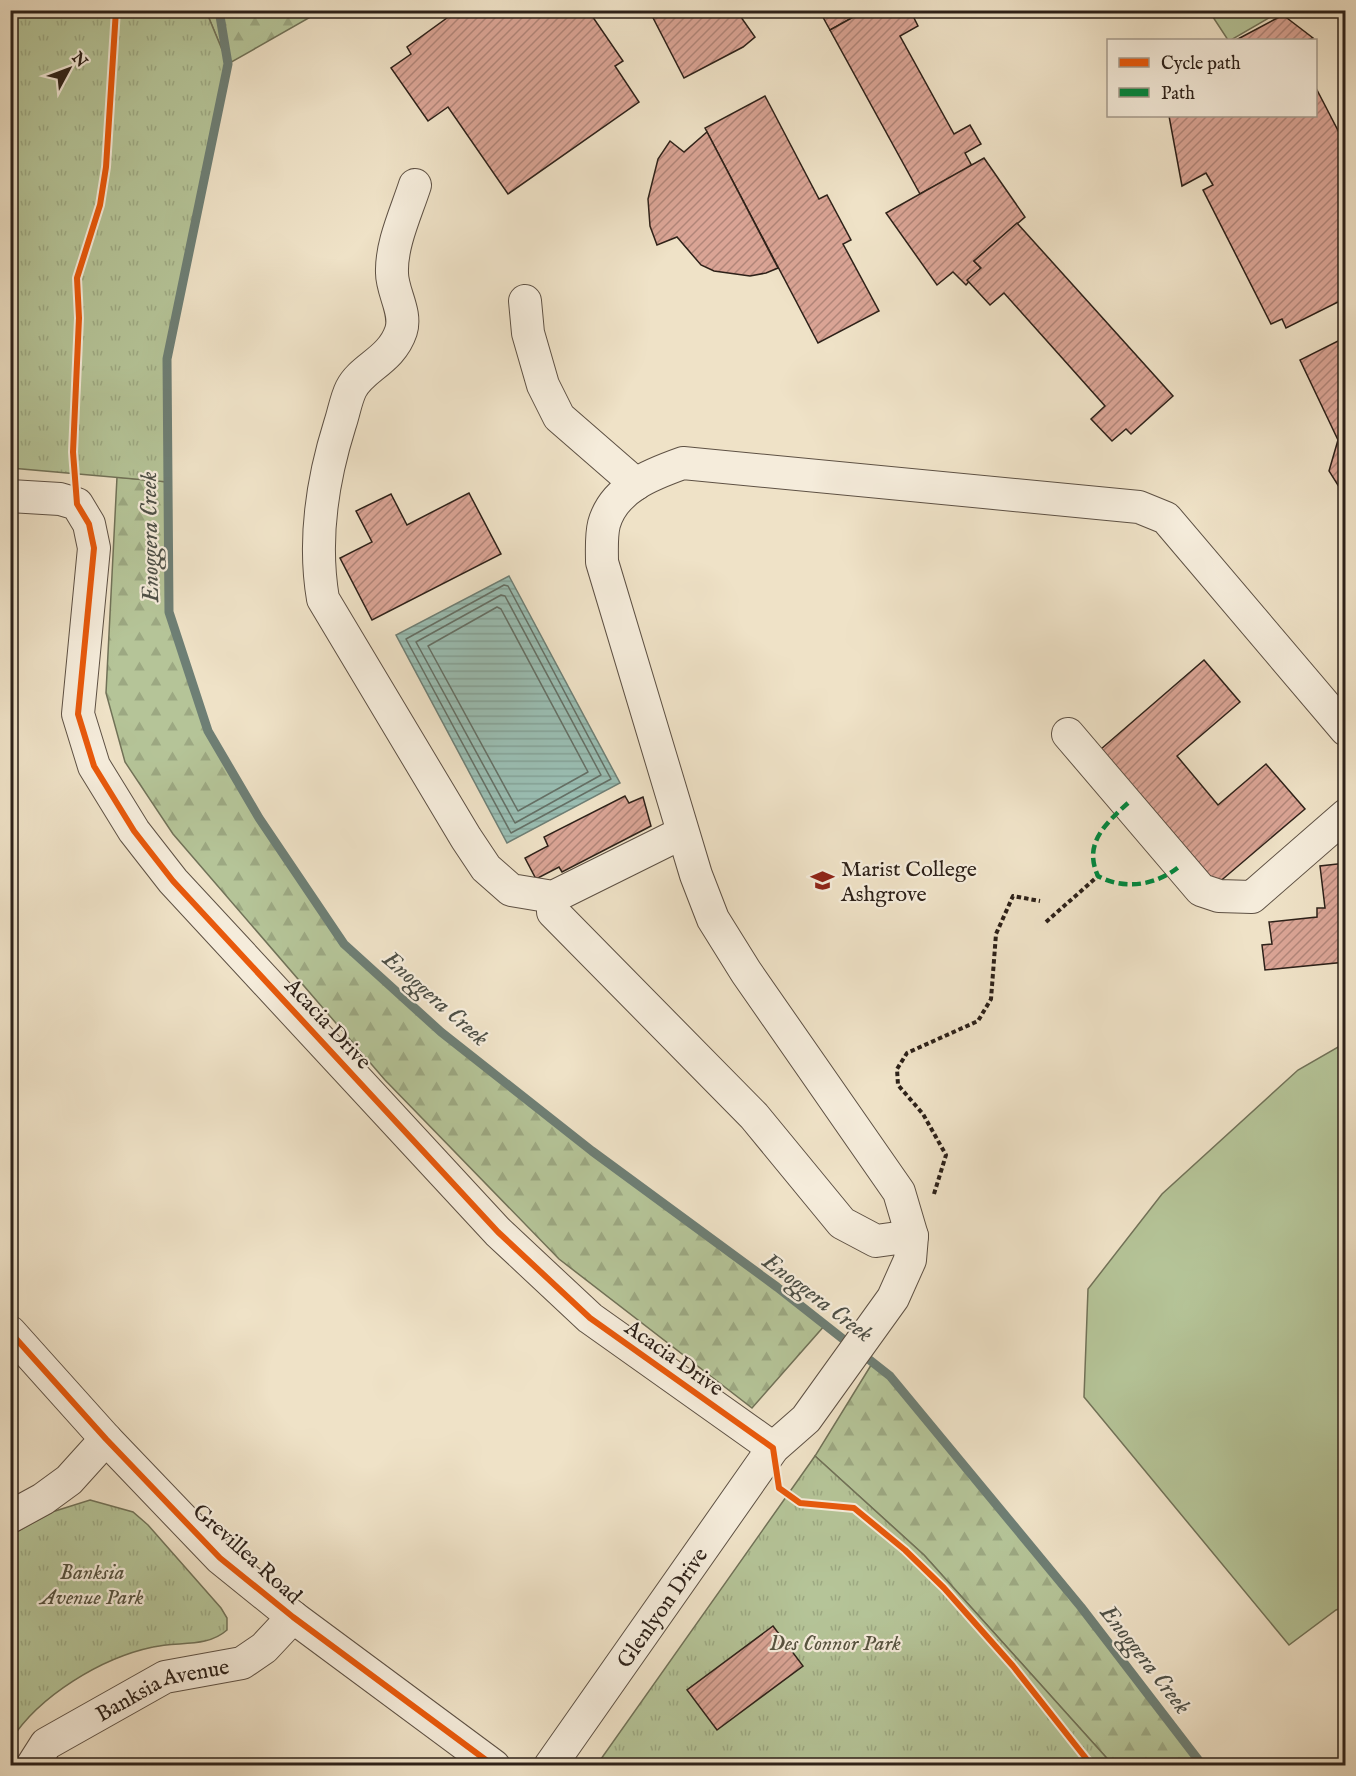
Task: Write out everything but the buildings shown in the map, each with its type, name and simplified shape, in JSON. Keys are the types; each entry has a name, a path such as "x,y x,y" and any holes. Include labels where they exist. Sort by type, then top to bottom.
{"street":[{"path":"415,186 392,261 392,276 401,310 402,329 386,357 352,387 334,442 320,514 317,566 323,599 486,868 511,890 553,897 682,833"},
{"path":"525,301 528,333 543,386 559,417 636,484"},
{"path":"553,897 553,912 754,1116 842,1224 876,1241 912,1236 899,1192 746,972 713,920 682,833 602,562 604,522 621,495 646,476 683,463 1139,507 1166,518 1346,730"},
{"name":"Acacia Drive","path":"10,496 60,499 77,504 89,524 94,548 78,714 94,766 134,831 173,881 498,1232 590,1318 773,1448"},
{"path":"1068,734 1201,890 1219,896 1252,897 1346,815"},
{"name":"Glenlyon Drive","path":"550,1766 773,1448 806,1419 893,1298 910,1260 912,1236"},
{"name":"Grevillea Road","path":"10,1332 106,1439 220,1558 293,1617 494,1766"},
{"path":"10,1517 69,1480 106,1439"},
{"name":"Banksia Avenue","path":"32,1766 46,1744 165,1677 242,1663 264,1648 293,1617"}],"path":[{"path":"1047,922 1098,876"},
{"path":"933,1196 946,1155 923,1114 898,1085 897,1069 908,1053 978,1021 991,999 996,934 1013,896 1040,902"}],"green space":[{"path":"10,11 206,11 228,64 167,359 168,482 11,468"},
{"path":"206,11 321,11 228,64"},
{"path":"1209,11 1281,11 1233,39 1227,39"},
{"path":"117,477 168,482 169,611 208,731 259,818 344,944 441,1032 592,1151 825,1325 752,1408 559,1259 385,1080 173,834 125,762 106,693"},
{"path":"1345,1043 1345,1607 1336,1610 1289,1645 1084,1397 1088,1289 1162,1194 1298,1070"},
{"path":"873,1362 890,1376 1081,1607 1203,1765 1113,1765 924,1555 815,1456"},
{"name":"Des Connor Park","path":"815,1456 924,1555 1113,1765 596,1766"},
{"name":"Banksia Avenue Park","path":"90,1500 133,1512 148,1525 221,1608 227,1618 227,1630 219,1636 201,1642 163,1645 133,1652 93,1670 73,1681 38,1708 11,1740 11,1535 52,1512"}],"water":[{"path":"509,576 620,783 507,843 396,635"}],"waterway":[{"name":"Enoggera Creek","path":"219,10 228,64 167,359 169,612 208,731 259,818 344,944 441,1032 592,1151 777,1287 890,1376 1081,1607 1203,1766"}],"marked path":[{"path":"1128,803 1104,827 1095,844 1094,865 1098,876 1108,881 1141,884 1162,877 1181,865"}],"cycle path":[{"path":"116,10 106,167 100,205 77,278 79,318 73,452 77,504 89,524 94,548 78,714 94,766 134,831 173,881 498,1232 590,1318 773,1448 779,1488 800,1503 854,1508 905,1550 944,1588 1013,1666 1092,1766"},
{"path":"10,1332 106,1439 220,1558 293,1617 494,1766"}],"place":[{"name":"Marist College Ashgrove","path":"823,881"}]}
